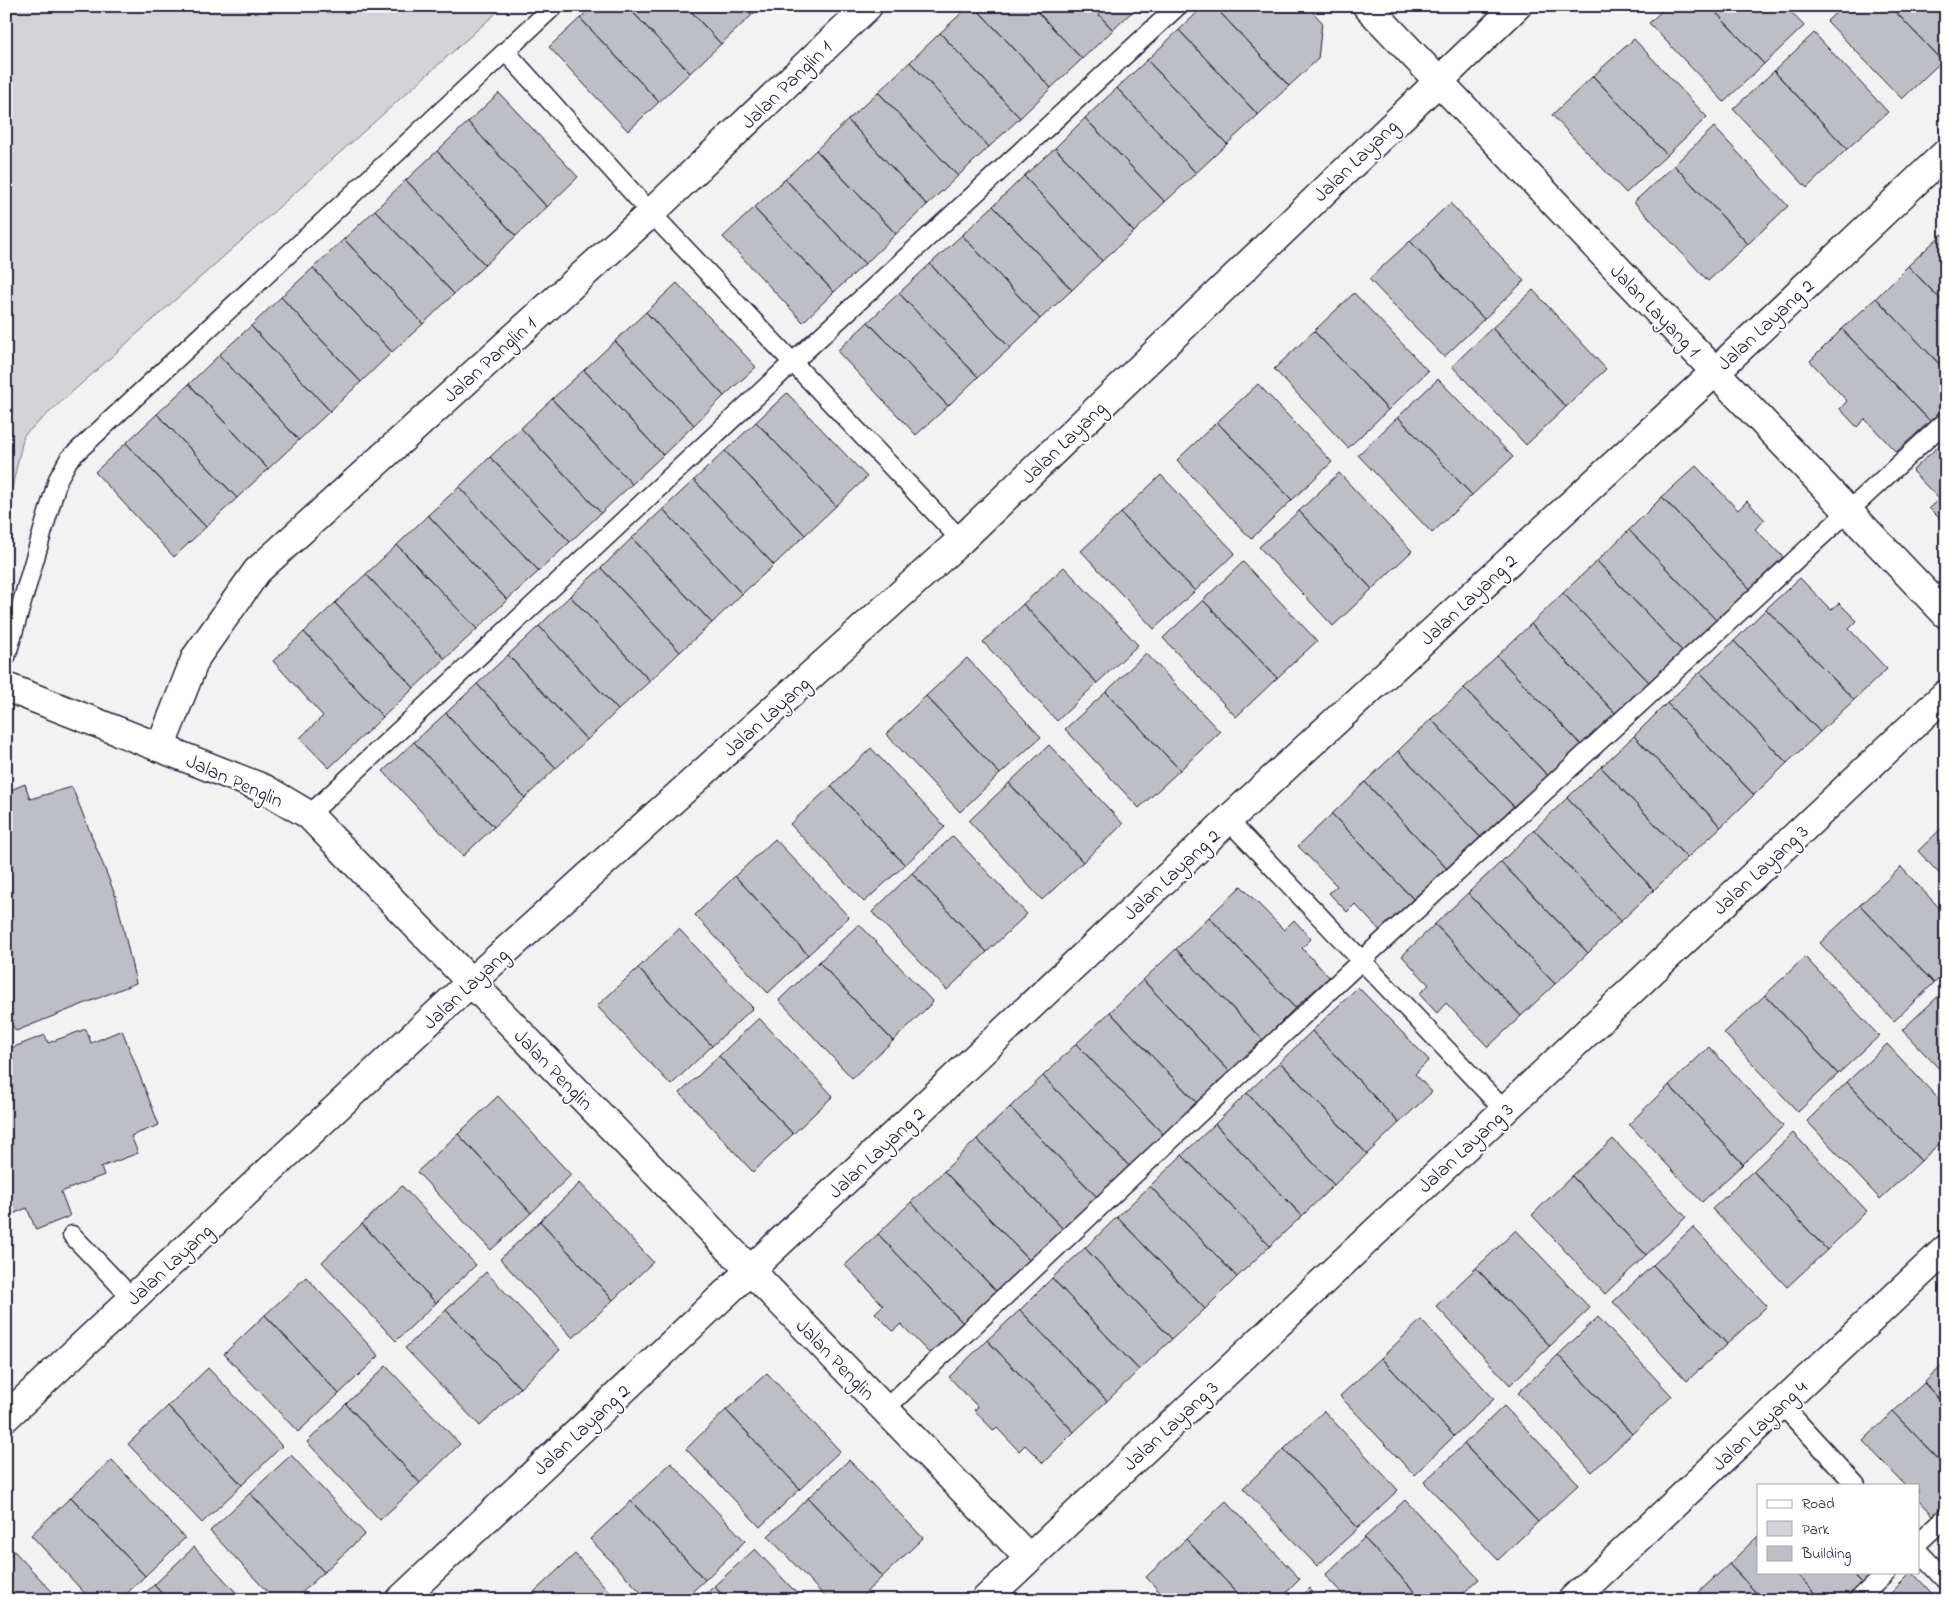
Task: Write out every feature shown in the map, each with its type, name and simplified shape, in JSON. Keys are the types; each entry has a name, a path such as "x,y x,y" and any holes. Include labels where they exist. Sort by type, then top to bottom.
{"street":[{"name":"Jalan Panglin 1","path":"160,748 196,658 257,570 650,213 868,6"},
{"name":"Jalan Layang 1","path":"1367,6 1946,614"},
{"name":"Jalan Layang","path":"6,1417 471,982 961,540 1516,6"},
{"name":"Jalan Layang 2","path":"400,1600 1228,820 1715,372 1946,153"},
{"name":"Jalan Penglin","path":"6,687 265,789 309,816 1029,1558"},
{"name":"Jalan Layang 3","path":"985,1600 1946,694"},
{"name":"Jalan Layang 4","path":"1572,1600 1782,1405 1946,1249"}],"lane":[{"path":"6,657 58,479 70,459 554,6"},
{"path":"309,816 793,362 1178,6"},
{"path":"506,52 650,213 961,540"},
{"path":"885,1409 1361,961 1946,421"},
{"path":"1228,820 1504,1110"},
{"path":"72,1235 133,1299"},
{"path":"1782,1405 1855,1484"},
{"path":"1920,1540 1946,1517"},
{"path":"1920,1553 1946,1581"},
{"path":"1858,1600 1885,1574"}],"green space":[{"path":"6,6 504,6 24,435 6,514"}],"building":[{"path":"593,6 627,6 690,73 659,102 580,18"},
{"path":"627,6 686,6 721,44 690,73"},
{"path":"686,6 744,6 752,15 721,44"},
{"path":"744,6 761,6 752,15"},
{"path":"969,6 974,6 1051,88 1020,118 940,33"},
{"path":"974,6 1032,6 1082,59 1051,88"},
{"path":"1032,6 1091,6 1113,30 1082,59"},
{"path":"1091,6 1138,6 1113,30"},
{"path":"1204,6 1214,6 1289,86 1258,115 1179,30"},
{"path":"1214,6 1307,6 1322,22 1318,59 1289,86"},
{"path":"1667,6 1710,6 1764,64 1724,102 1649,23"},
{"path":"1710,6 1785,6 1804,26 1764,64"},
{"path":"1843,6 1890,6 1942,61 1902,99 1827,21"},
{"path":"1890,6 1946,6 1946,57 1942,61"},
{"path":"580,18 659,102 628,131 549,47"},
{"path":"1179,30 1258,115 1227,144 1147,60"},
{"path":"940,33 1020,118 989,147 910,62"},
{"path":"1814,33 1888,112 1847,149 1774,71"},
{"path":"1634,39 1707,117 1667,155 1593,76"},
{"path":"1147,60 1227,144 1196,173 1117,88"},
{"path":"910,62 989,147 958,176 878,92"},
{"path":"1774,71 1847,149 1807,188 1733,109"},
{"path":"1593,76 1667,155 1626,193 1552,115"},
{"path":"1117,88 1196,173 1165,202 1085,118"},
{"path":"878,92 958,176 927,205 848,120"},
{"path":"499,93 578,177 547,207 468,122"},
{"path":"1085,118 1165,202 1134,232 1055,148"},
{"path":"848,120 927,205 896,234 816,150"},
{"path":"468,122 547,207 516,236 437,151"},
{"path":"1714,127 1788,206 1748,244 1674,165"},
{"path":"1055,148 1134,232 1102,261 1024,176"},
{"path":"816,150 896,234 865,264 785,179"},
{"path":"437,151 516,236 485,265 406,180"},
{"path":"1674,165 1748,244 1708,281 1634,202"},
{"path":"1024,176 1102,261 1072,290 993,206"},
{"path":"785,179 865,264 834,292 754,208"},
{"path":"406,180 485,265 454,294 375,210"},
{"path":"1450,203 1524,281 1484,319 1410,241"},
{"path":"993,206 1072,290 1040,319 962,235"},
{"path":"754,208 834,292 803,322 723,237"},
{"path":"375,210 454,294 423,324 344,239"},
{"path":"1942,234 1946,238 1946,305 1908,266"},
{"path":"962,235 1040,319 1010,348 930,264"},
{"path":"344,239 423,324 392,352 313,268"},
{"path":"1410,241 1484,319 1444,357 1369,279"},
{"path":"930,264 1010,348 978,377 899,293"},
{"path":"1908,266 1946,305 1946,371 1876,298"},
{"path":"313,268 392,352 361,382 281,297"},
{"path":"677,283 756,367 724,396 646,312"},
{"path":"1533,290 1606,369 1566,407 1492,328"},
{"path":"899,293 978,377 948,406 868,322"},
{"path":"1354,293 1428,371 1388,410 1314,331"},
{"path":"281,297 361,382 330,411 251,326"},
{"path":"1876,298 1946,371 1946,405 1930,421 1842,329"},
{"path":"646,312 724,396 694,425 615,341"},
{"path":"868,322 948,406 916,435 837,351"},
{"path":"251,326 330,411 299,440 219,355"},
{"path":"1492,328 1566,407 1526,445 1452,366"},
{"path":"1842,329 1930,421 1896,452 1865,419 1857,427 1840,409 1847,401 1810,361"},
{"path":"1314,331 1388,410 1348,448 1274,369"},
{"path":"615,341 694,425 663,455 584,370"},
{"path":"219,355 299,440 268,469 189,384"},
{"path":"584,370 663,455 632,484 552,399"},
{"path":"1438,379 1513,457 1472,495 1398,417"},
{"path":"189,384 268,469 237,498 157,414"},
{"path":"1258,384 1332,462 1292,500 1217,422"},
{"path":"787,393 867,477 836,506 756,422"},
{"path":"552,399 632,484 601,513 521,428"},
{"path":"157,414 237,498 206,527 126,443"},
{"path":"1398,417 1472,495 1432,533 1358,455"},
{"path":"756,422 836,506 805,535 725,451"},
{"path":"1217,422 1292,500 1251,539 1177,460"},
{"path":"521,428 601,513 570,542 490,457"},
{"path":"1946,439 1946,525 1929,508 1939,499 1912,471"},
{"path":"126,443 206,527 174,557 95,472"},
{"path":"725,451 805,535 774,565 694,480"},
{"path":"490,457 570,542 539,571 459,487"},
{"path":"1696,466 1738,510 1747,501 1765,520 1755,529 1783,557 1750,589 1662,497"},
{"path":"1339,473 1412,551 1372,589 1299,511"},
{"path":"1161,475 1235,553 1195,591 1121,513"},
{"path":"694,480 774,565 742,594 663,509"},
{"path":"459,487 539,571 507,600 428,515"},
{"path":"1662,497 1750,589 1716,620 1629,530"},
{"path":"663,509 742,594 712,623 632,538"},
{"path":"1299,511 1372,589 1333,626 1259,547"},
{"path":"1121,513 1195,591 1154,629 1081,551"},
{"path":"428,515 507,600 477,629 397,545"},
{"path":"1629,530 1716,620 1683,652 1597,561"},
{"path":"632,538 712,623 680,652 601,568"},
{"path":"397,545 477,629 445,659 366,574"},
{"path":"1597,561 1683,652 1651,684 1563,593"},
{"path":"1243,562 1317,641 1277,678 1203,600"},
{"path":"1064,567 1138,645 1097,683 1023,604"},
{"path":"601,568 680,652 650,681 570,596"},
{"path":"366,574 445,659 414,688 335,603"},
{"path":"1800,578 1831,610 1839,603 1857,621 1849,629 1887,669 1854,700 1766,609"},
{"path":"1563,593 1651,684 1617,715 1531,624"},
{"path":"570,596 650,681 618,710 539,626"},
{"path":"1203,600 1277,678 1236,717 1163,638"},
{"path":"335,603 414,688 383,717 304,632"},
{"path":"1023,604 1097,683 1057,721 983,642"},
{"path":"1766,609 1854,700 1820,732 1734,641"},
{"path":"1531,624 1617,715 1584,748 1497,656"},
{"path":"539,626 618,710 587,740 508,655"},
{"path":"304,632 383,717 329,768 300,738 323,716 273,661"},
{"path":"1734,641 1820,732 1787,763 1700,672"},
{"path":"1146,653 1220,732 1180,770 1106,692"},
{"path":"508,655 587,740 556,768 477,684"},
{"path":"1497,656 1584,748 1551,779 1464,688"},
{"path":"967,658 1041,737 1000,774 926,696"},
{"path":"1700,672 1787,763 1754,795 1667,703"},
{"path":"477,684 556,768 525,798 446,713"},
{"path":"1464,688 1551,779 1518,811 1431,719"},
{"path":"1106,692 1180,770 1139,808 1065,729"},
{"path":"926,696 1000,774 960,812 886,734"},
{"path":"1667,703 1754,795 1721,827 1634,736"},
{"path":"446,713 525,798 494,827 414,742"},
{"path":"1431,719 1518,811 1485,842 1398,751"},
{"path":"1634,736 1721,827 1687,858 1601,767"},
{"path":"414,742 494,827 463,856 383,771"},
{"path":"1049,745 1123,824 1083,862 1009,783"},
{"path":"871,748 945,827 905,865 831,786"},
{"path":"1398,751 1485,842 1452,874 1365,782"},
{"path":"1601,767 1687,858 1654,890 1567,798"},
{"path":"1365,782 1452,874 1419,905 1332,814"},
{"path":"1009,783 1083,862 1042,900 969,821"},
{"path":"25,784 30,799 72,787 116,897 136,983 16,1031 6,1016 6,792"},
{"path":"831,786 905,865 864,902 790,824"},
{"path":"1567,798 1654,890 1621,921 1534,830"},
{"path":"1332,814 1419,905 1386,937 1355,904 1347,912 1329,893 1337,886 1298,846"},
{"path":"1946,824 1946,881 1918,851"},
{"path":"1534,830 1621,921 1588,953 1501,862"},
{"path":"953,836 1027,914 987,952 912,873"},
{"path":"775,839 849,917 808,955 735,876"},
{"path":"1501,862 1588,953 1555,984 1468,893"},
{"path":"1901,867 1946,915 1946,973 1934,983 1860,905"},
{"path":"912,873 987,952 947,990 872,912"},
{"path":"735,876 808,955 768,993 695,915"},
{"path":"1241,886 1284,930 1294,920 1311,939 1302,948 1329,977 1295,1008 1209,917"},
{"path":"1468,893 1555,984 1521,1016 1435,924"},
{"path":"1860,905 1934,983 1894,1021 1820,943"},
{"path":"1209,917 1295,1008 1263,1040 1176,949"},
{"path":"859,924 933,1002 893,1041 819,962"},
{"path":"1435,924 1521,1016 1488,1047 1446,1003 1437,1013 1419,994 1429,985 1402,956"},
{"path":"679,929 753,1008 712,1046 638,968"},
{"path":"1176,949 1263,1040 1230,1072 1143,980"},
{"path":"1805,957 1879,1036 1838,1074 1765,995"},
{"path":"819,962 893,1041 852,1078 779,1000"},
{"path":"638,968 712,1046 671,1085 597,1006"},
{"path":"1143,980 1230,1072 1197,1103 1110,1012"},
{"path":"1358,987 1429,1060 1415,1074 1432,1092 1399,1123 1312,1031"},
{"path":"1943,992 1946,996 1946,1076 1902,1030"},
{"path":"1765,995 1838,1074 1798,1112 1724,1033"},
{"path":"1110,1012 1197,1103 1164,1135 1076,1044"},
{"path":"759,1018 833,1096 793,1134 719,1056"},
{"path":"86,1029 91,1043 122,1030 159,1125 131,1136 138,1153 101,1167 104,1175 61,1192 70,1216 36,1230 27,1208 6,1217 6,1050 45,1035 48,1043"},
{"path":"1312,1031 1399,1123 1367,1154 1280,1062"},
{"path":"1076,1044 1164,1135 1130,1167 1043,1076"},
{"path":"1887,1044 1946,1107 1946,1137 1921,1161 1847,1082"},
{"path":"1709,1047 1783,1126 1743,1164 1669,1085"},
{"path":"719,1056 793,1134 753,1172 680,1093"},
{"path":"1280,1062 1367,1154 1334,1185 1247,1093"},
{"path":"1043,1076 1130,1167 1098,1198 1010,1107"},
{"path":"1847,1082 1921,1161 1880,1199 1807,1121"},
{"path":"1669,1085 1743,1164 1702,1202 1629,1124"},
{"path":"1247,1093 1334,1185 1302,1216 1215,1124"},
{"path":"498,1096 571,1175 531,1213 458,1134"},
{"path":"1010,1107 1098,1198 1064,1230 977,1139"},
{"path":"1215,1124 1302,1216 1270,1246 1182,1155"},
{"path":"1793,1133 1867,1211 1827,1250 1753,1171"},
{"path":"458,1134 531,1213 491,1250 417,1172"},
{"path":"977,1139 1064,1230 1031,1262 944,1171"},
{"path":"1613,1139 1686,1217 1646,1255 1572,1176"},
{"path":"1182,1155 1270,1246 1237,1277 1150,1186"},
{"path":"944,1171 1031,1262 998,1293 911,1202"},
{"path":"1753,1171 1827,1250 1787,1287 1712,1209"},
{"path":"1572,1176 1646,1255 1605,1294 1532,1215"},
{"path":"580,1183 653,1262 613,1300 540,1221"},
{"path":"402,1186 476,1265 436,1303 362,1224"},
{"path":"1150,1186 1237,1277 1205,1309 1117,1217"},
{"path":"911,1202 998,1293 965,1325 878,1234"},
{"path":"1117,1217 1205,1309 1172,1339 1085,1248"},
{"path":"540,1221 613,1300 573,1338 500,1259"},
{"path":"362,1224 436,1303 396,1341 322,1262"},
{"path":"1693,1227 1767,1306 1727,1344 1653,1265"},
{"path":"1516,1230 1590,1308 1550,1346 1476,1268"},
{"path":"878,1234 965,1325 932,1356 901,1324 893,1331 875,1313 883,1305 845,1265"},
{"path":"1085,1248 1172,1339 1139,1370 1052,1278"},
{"path":"1653,1265 1727,1344 1687,1381 1613,1302"},
{"path":"1476,1268 1550,1346 1510,1385 1436,1306"},
{"path":"486,1272 560,1350 520,1388 446,1310"},
{"path":"306,1277 379,1356 339,1394 265,1315"},
{"path":"1052,1278 1139,1370 1107,1401 1020,1310"},
{"path":"446,1310 520,1388 480,1426 405,1348"},
{"path":"1020,1310 1107,1401 1074,1432 987,1340"},
{"path":"265,1315 339,1394 298,1432 224,1354"},
{"path":"1598,1317 1672,1396 1632,1434 1558,1355"},
{"path":"1421,1320 1494,1399 1454,1436 1381,1358"},
{"path":"987,1340 1074,1432 1043,1463 1025,1445 1019,1451 997,1428 994,1431 974,1410 978,1407 949,1377"},
{"path":"1558,1355 1632,1434 1592,1472 1518,1393"},
{"path":"1381,1358 1454,1436 1414,1475 1340,1396"},
{"path":"1946,1362 1946,1406 1924,1383"},
{"path":"386,1366 460,1444 420,1483 346,1404"},
{"path":"208,1368 282,1446 242,1485 168,1406"},
{"path":"767,1373 840,1451 800,1489 726,1410"},
{"path":"1924,1383 1946,1406 1946,1467 1893,1412"},
{"path":"346,1404 420,1483 380,1520 307,1442"},
{"path":"168,1406 242,1485 202,1523 128,1444"},
{"path":"1504,1406 1579,1484 1538,1522 1464,1444"},
{"path":"726,1410 800,1489 760,1527 686,1449"},
{"path":"1324,1411 1398,1490 1358,1528 1284,1449"},
{"path":"1893,1412 1946,1467 1946,1508 1935,1517 1920,1501 1920,1484 1904,1484 1863,1441"},
{"path":"1464,1444 1538,1522 1498,1560 1424,1482"},
{"path":"1284,1449 1358,1528 1317,1566 1243,1488"},
{"path":"291,1455 365,1534 324,1572 250,1493"},
{"path":"112,1460 185,1538 145,1576 71,1497"},
{"path":"849,1460 923,1538 882,1577 808,1498"},
{"path":"671,1463 745,1541 705,1580 631,1501"},
{"path":"250,1493 324,1572 294,1600 275,1600 210,1531"},
{"path":"71,1497 145,1576 120,1600 91,1600 31,1535"},
{"path":"808,1498 882,1577 858,1600 828,1600 768,1536"},
{"path":"1405,1500 1479,1579 1456,1600 1423,1600 1364,1538"},
{"path":"631,1501 705,1580 683,1600 648,1600 590,1539"},
{"path":"1226,1501 1300,1579 1279,1600 1244,1600 1186,1539"},
{"path":"1757,1537 1757,1574 1797,1574 1821,1600 1763,1600 1729,1564"},
{"path":"1364,1538 1423,1600 1348,1600 1325,1575"},
{"path":"1186,1539 1244,1600 1167,1600 1146,1577"},
{"path":"194,1547 243,1600 168,1600 154,1585"},
{"path":"755,1549 803,1600 727,1600 714,1586"},
{"path":"14,1551 60,1600 6,1600 6,1559"},
{"path":"575,1554 617,1600 541,1600 534,1592"},
{"path":"1729,1564 1763,1600 1706,1600 1699,1592"},
{"path":"1797,1574 1854,1574 1862,1583 1845,1600 1821,1600"},
{"path":"1854,1574 1871,1574 1862,1583"},
{"path":"1910,1574 1914,1574 1938,1600 1884,1600"},
{"path":"154,1585 168,1600 137,1600"},
{"path":"714,1586 727,1600 700,1600"},
{"path":"1309,1588 1319,1600 1297,1600"},
{"path":"534,1592 541,1600 526,1600"}]}
